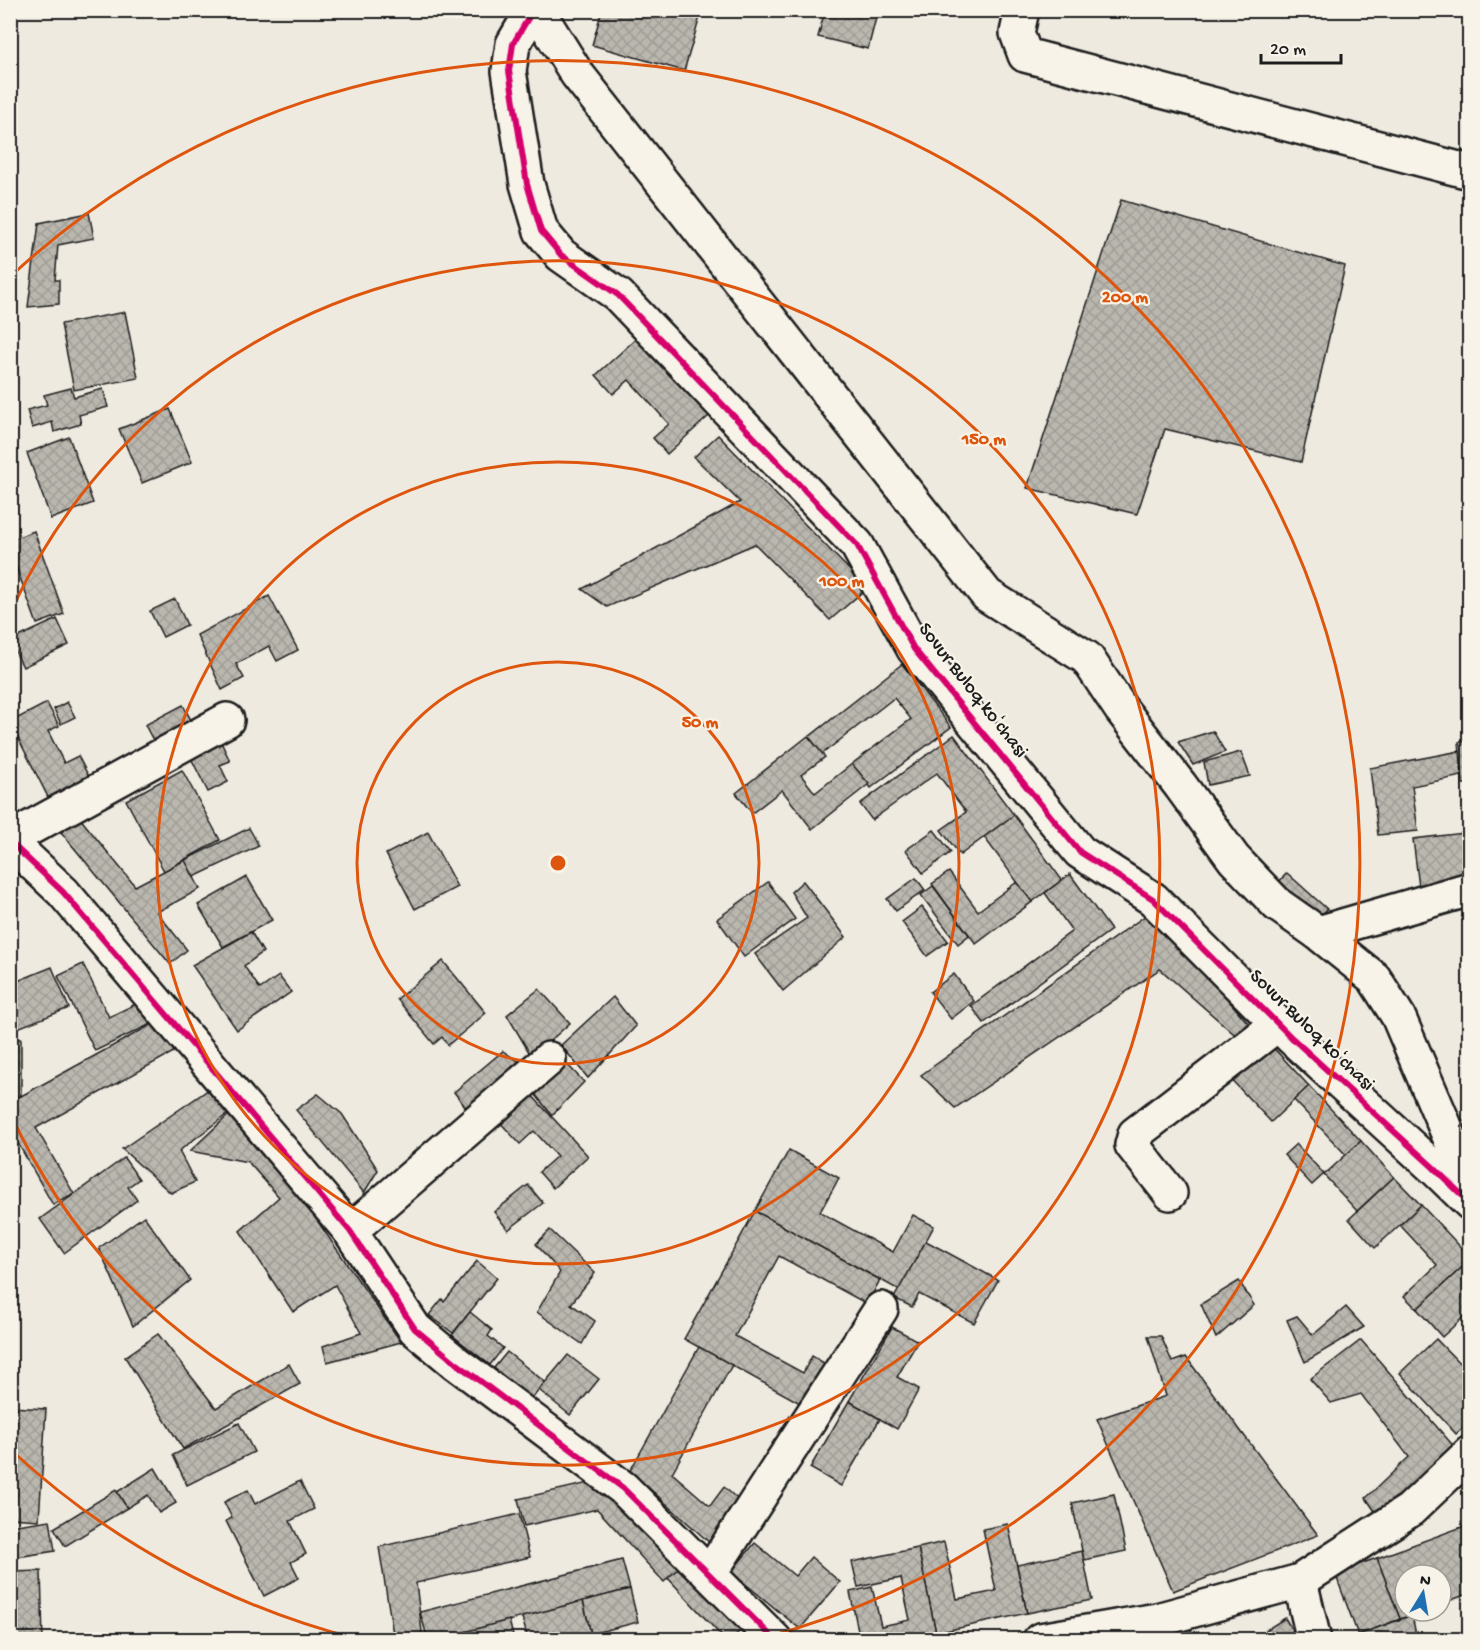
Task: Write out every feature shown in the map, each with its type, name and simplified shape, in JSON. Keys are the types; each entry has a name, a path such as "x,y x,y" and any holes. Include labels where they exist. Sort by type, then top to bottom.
{"street":[{"path":"535,10 577,74 987,595 1087,658 1120,709 1180,784 1234,859 1278,905 1318,933 1374,978 1398,1016 1463,1156 1470,1185"},
{"name":"Sovur Buloq koʻchasi","path":"535,10 513,44 509,71 527,184 541,231 561,255 618,295 857,545 914,649 1080,852 1153,899 1278,1024 1470,1203"},
{"path":"1022,10 1017,33 1026,54 1470,172"},
{"path":"227,720 10,840 63,892 350,1231 415,1329 456,1363 623,1488 710,1572 775,1640"},
{"path":"1318,933 1470,889"},
{"path":"1170,1193 1132,1145 1135,1134 1278,1024"},
{"path":"350,1231 549,1059"},
{"path":"710,1572 881,1309"},
{"path":"1040,1640 1157,1620 1300,1581 1410,1510 1470,1453"},
{"path":"1300,1581 1314,1640"}],"building":[{"path":"602,10 702,10 684,71 592,45"},
{"path":"825,10 878,10 868,49 818,37"},
{"path":"1121,200 1345,266 1301,462 1165,429 1137,514 1027,488"},
{"path":"89,213 94,238 58,245 55,280 59,280 59,304 28,307 39,223"},
{"path":"125,312 138,378 74,390 61,324"},
{"path":"639,336 710,415 667,454 653,438 669,424 629,380 613,394 596,375"},
{"path":"71,388 74,397 103,389 108,407 79,415 81,424 54,432 52,422 32,428 27,410 47,405 44,395"},
{"path":"170,409 192,462 142,483 119,429"},
{"path":"718,435 867,588 830,620 755,544 607,607 582,589 740,502 694,457"},
{"path":"69,437 93,503 51,519 27,453"},
{"path":"34,531 64,614 37,624 10,550 10,540"},
{"path":"269,596 298,650 277,661 269,646 236,664 244,678 222,690 197,635"},
{"path":"175,599 187,625 163,637 150,611"},
{"path":"57,619 69,645 23,667 10,641"},
{"path":"902,664 951,727 871,788 852,764 911,719 894,698 822,754 809,737"},
{"path":"67,702 75,717 61,724 54,709"},
{"path":"47,703 59,726 48,731 64,763 78,756 92,783 51,803 10,722"},
{"path":"183,705 192,722 154,742 145,725"},
{"path":"1213,731 1225,752 1193,765 1178,742"},
{"path":"954,735 1014,815 960,855 941,830 966,812 937,773 872,820 860,804"},
{"path":"808,736 825,757 801,775 815,793 852,764 869,784 812,829 782,790 752,813 736,793"},
{"path":"219,738 230,761 220,765 228,782 208,792 189,754"},
{"path":"1470,741 1470,784 1463,784 1459,742"},
{"path":"1460,751 1462,776 1412,786 1418,831 1378,835 1370,768"},
{"path":"1241,752 1250,776 1208,785 1204,762"},
{"path":"182,770 220,840 164,871 126,800"},
{"path":"1014,815 1062,880 1032,902 984,837"},
{"path":"79,817 135,886 185,860 200,889 157,912 187,950 170,964 61,832"},
{"path":"249,828 259,846 194,877 185,860"},
{"path":"934,830 951,852 923,873 906,850"},
{"path":"428,832 457,887 415,909 386,854"},
{"path":"1464,833 1470,877 1420,895 1413,839"},
{"path":"949,872 978,911 1017,882 1032,902 976,944 932,884"},
{"path":"1287,873 1327,909 1316,921 1275,886"},
{"path":"1070,874 1111,930 984,1023 971,1006 1072,931 1045,893"},
{"path":"247,877 272,920 223,947 198,905"},
{"path":"916,878 925,890 896,911 887,899"},
{"path":"803,881 846,937 783,991 755,954 807,918 791,892"},
{"path":"768,882 795,919 744,957 717,919"},
{"path":"933,886 969,935 958,944 921,895"},
{"path":"922,907 948,941 927,956 902,922"},
{"path":"1152,911 1254,1030 1241,1040 1160,969 955,1108 921,1075"},
{"path":"251,932 263,952 244,966 260,989 279,976 291,992 237,1030 192,965"},
{"path":"443,961 486,1013 448,1045 442,1037 434,1044 397,999"},
{"path":"83,964 109,1017 144,1000 155,1022 95,1051 58,976"},
{"path":"52,967 69,1008 10,1031 10,984"},
{"path":"954,974 974,1001 951,1019 930,992"},
{"path":"539,989 570,1023 532,1057 507,1015"},
{"path":"1468,994 1470,994 1470,1029 1465,1028"},
{"path":"613,997 636,1026 588,1078 561,1045"},
{"path":"162,1019 179,1049 36,1128 74,1194 53,1205 10,1129 10,1102"},
{"path":"1466,1037 1470,1037 1470,1080"},
{"path":"10,1039 21,1039 21,1096 10,1096"},
{"path":"1267,1041 1309,1086 1271,1122 1228,1076"},
{"path":"503,1051 527,1067 471,1114 454,1092"},
{"path":"559,1056 584,1082 552,1115 531,1089"},
{"path":"218,1083 238,1106 179,1151 195,1182 171,1193 122,1149"},
{"path":"1309,1086 1361,1141 1346,1155 1294,1100"},
{"path":"526,1089 588,1156 553,1188 539,1172 557,1156 534,1131 520,1144 495,1117"},
{"path":"318,1094 342,1114 378,1170 364,1193 296,1110"},
{"path":"238,1106 401,1342 327,1362 323,1346 361,1333 335,1285 293,1312 240,1231 279,1197 248,1162 190,1151"},
{"path":"1361,1141 1394,1177 1357,1211 1324,1175"},
{"path":"1296,1144 1324,1174 1312,1185 1284,1155"},
{"path":"789,1150 839,1178 820,1212 893,1252 913,1215 934,1226 899,1290 755,1211"},
{"path":"124,1158 139,1179 128,1187 137,1200 64,1253 40,1219"},
{"path":"1394,1177 1421,1205 1375,1248 1349,1219"},
{"path":"528,1185 543,1203 508,1230 494,1212"},
{"path":"1421,1205 1470,1257 1470,1260 1417,1309 1404,1296 1437,1265 1400,1225"},
{"path":"755,1211 880,1280 867,1304 779,1256 735,1336 803,1373 812,1356 831,1367 809,1408 684,1339"},
{"path":"144,1216 190,1280 133,1326 99,1248"},
{"path":"550,1230 595,1273 571,1304 595,1321 582,1344 537,1312 560,1272 536,1244"},
{"path":"926,1241 998,1280 974,1323 919,1294 912,1307 894,1298"},
{"path":"1470,1260 1470,1311 1442,1337 1417,1309"},
{"path":"477,1261 497,1278 453,1333 429,1315 442,1299 444,1302"},
{"path":"1239,1281 1254,1305 1216,1338 1201,1304"},
{"path":"1346,1307 1364,1327 1305,1362 1287,1320 1297,1316 1313,1335"},
{"path":"470,1312 492,1330 488,1336 503,1348 490,1365 452,1335"},
{"path":"892,1327 918,1341 897,1377 919,1389 897,1429 849,1401"},
{"path":"158,1334 216,1408 289,1364 300,1384 183,1449 125,1357"},
{"path":"1148,1336 1161,1336 1172,1362 1186,1357 1318,1535 1173,1591 1097,1419 1166,1396"},
{"path":"1436,1339 1470,1374 1470,1421 1456,1434 1400,1373"},
{"path":"1361,1340 1457,1450 1381,1520 1366,1498 1409,1457 1361,1394 1331,1403 1310,1379"},
{"path":"699,1347 732,1365 672,1473 710,1506 724,1487 743,1504 711,1544 630,1471"},
{"path":"507,1352 545,1382 532,1399 494,1368"},
{"path":"568,1355 599,1379 570,1415 539,1390"},
{"path":"849,1401 880,1419 841,1486 810,1468"},
{"path":"10,1407 46,1409 39,1520 10,1518"},
{"path":"239,1423 254,1452 187,1485 173,1455"},
{"path":"155,1468 176,1503 159,1513 148,1495 127,1508 117,1492"},
{"path":"602,1480 683,1564 664,1582 597,1509 524,1526 518,1499"},
{"path":"300,1481 314,1509 290,1521 306,1554 291,1562 299,1578 264,1596 226,1521 232,1518 224,1502 248,1490 255,1504"},
{"path":"116,1490 127,1508 65,1546 54,1528"},
{"path":"1114,1494 1126,1551 1084,1560 1072,1503"},
{"path":"519,1514 530,1557 416,1583 423,1640 394,1640 379,1547"},
{"path":"50,1520 55,1551 10,1558 10,1526"},
{"path":"1008,1524 1027,1613 936,1633 918,1548 944,1542 957,1599 996,1591 983,1529"},
{"path":"1470,1524 1470,1593 1453,1599 1453,1563 1393,1563 1393,1600 1377,1558"},
{"path":"755,1543 795,1576 811,1557 840,1582 800,1629 731,1572"},
{"path":"918,1548 936,1633 904,1640 860,1640 850,1592 872,1587 881,1626 910,1620 901,1578 858,1587 852,1562"},
{"path":"1082,1551 1092,1600 1027,1613 1017,1565"},
{"path":"1377,1558 1393,1600 1393,1622 1358,1635 1335,1573"},
{"path":"622,1560 630,1589 428,1640 420,1612"},
{"path":"683,1564 743,1628 730,1640 725,1640 668,1578"},
{"path":"41,1571 43,1640 10,1640 10,1572"},
{"path":"630,1589 638,1622 591,1634 583,1601"},
{"path":"583,1601 591,1634 569,1640 528,1640 522,1617"},
{"path":"1285,1618 1298,1640 1272,1640 1266,1630"},
{"path":"509,1620 514,1640 435,1640"},
{"path":"1190,1622 1193,1640 1157,1640 1155,1629"},
{"path":"1393,1622 1414,1623 1417,1640 1360,1640 1358,1635"}],"cycle path":[{"path":"533,10 513,44 509,71 527,184 541,231 561,255 618,295 857,545 914,649 1080,852 1153,899 1292,1038 1470,1203"},
{"path":"10,842 63,892 350,1231 415,1329 456,1363 623,1488 775,1640"}]}
